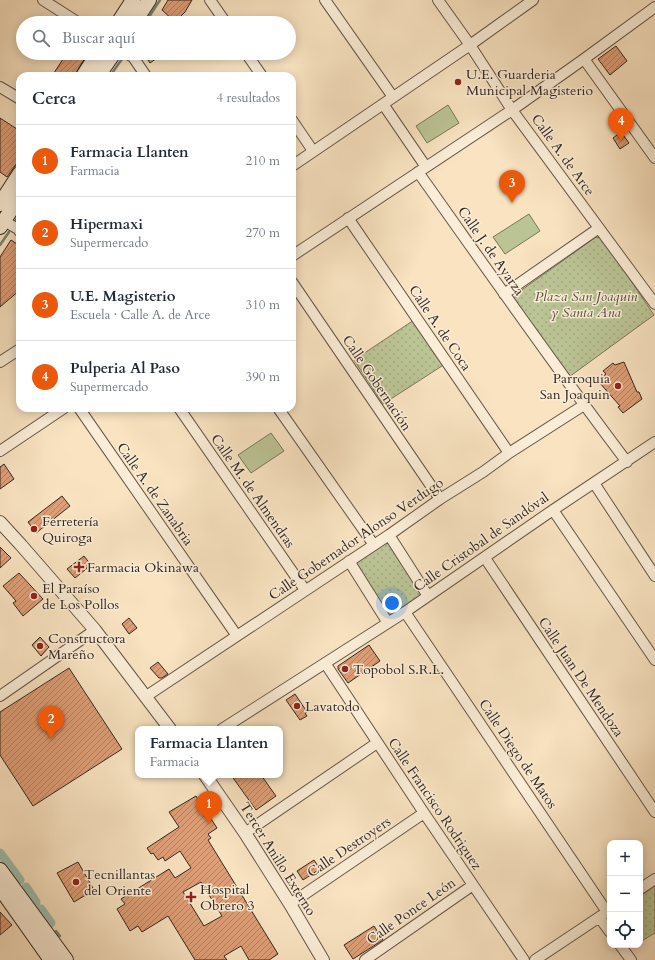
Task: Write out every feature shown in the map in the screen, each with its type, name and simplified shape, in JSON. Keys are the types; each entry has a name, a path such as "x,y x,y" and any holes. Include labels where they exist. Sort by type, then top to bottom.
{"main road":[{"path":"123,16 133,0"},
{"path":"139,16 149,0"},
{"path":"86,72 93,60"},
{"path":"101,72 109,60"},
{"path":"0,204 16,179"},
{"path":"2,224 16,202"},
{"path":"0,870 58,957"},
{"path":"0,884 0,889 38,942 58,957"},
{"path":"0,889 5,890 45,943 52,947 58,957"}],"street":[{"path":"43,0 68,16"},
{"path":"210,0 221,16"},
{"path":"325,0 393,97"},
{"name":"Calle A. de Arce","path":"438,0 470,45 512,110 655,304"},
{"path":"296,163 470,45 533,0"},
{"path":"296,253 512,110 654,10"},
{"path":"584,59 655,158"},
{"path":"135,60 143,72"},
{"path":"251,60 259,72"},
{"path":"0,86 16,96"},
{"name":"Calle J. de Ayarza","path":"383,104 422,169 504,294 627,462"},
{"path":"296,126 314,151"},
{"name":"Calle A. de Coca","path":"348,218 509,453"},
{"path":"2,224 16,228"},
{"path":"504,294 599,228"},
{"name":"Calle Gobernación","path":"296,288 440,499"},
{"path":"0,362 16,352"},
{"name":"Calle Gobernador Alonso Verdugo","path":"145,697 389,535 440,499 483,472 509,453 584,405"},
{"path":"0,451 58,412"},
{"name":"Calle A. de Zanabria","path":"82,412 236,636"},
{"name":"Calle M. de Almendras","path":"182,412 305,590"},
{"path":"281,412 374,545"},
{"name":"Calle Cristobal de Sandóval","path":"227,726 406,612 553,510 655,442"},
{"path":"594,483 655,576"},
{"path":"553,510 655,660"},
{"path":"0,522 95,630 168,726"},
{"path":"389,535 428,596"},
{"name":"Calle Juan De Mendoza","path":"484,558 655,812"},
{"path":"349,561 388,623"},
{"name":"Calle Diego de Matos","path":"406,612 605,913"},
{"path":"1,693 95,630"},
{"name":"Calle Francisco Rodriguez","path":"324,663 524,960"},
{"path":"245,834 377,743"},
{"name":"Tercer Anillo Externo","path":"207,778 290,904 323,960"},
{"name":"Calle Destroyers","path":"290,904 424,813"},
{"path":"643,887 655,879"},
{"name":"Calle Ponce León","path":"365,960 473,885"},
{"path":"535,960 605,913"},
{"path":"622,948 631,960"}],"green space":[{"path":"448,105 459,123 427,143 416,126"},
{"path":"529,214 540,231 505,254 493,237"},
{"name":"Plaza San Joaquin y Santa Ana","path":"596,237 602,238 654,315 569,377 514,300 516,294"},
{"path":"414,320 445,364 383,404 354,360"},
{"path":"271,433 284,451 251,473 238,455"},
{"path":"389,543 421,591 421,595 387,617 355,564 385,544"},
{"path":"655,886 655,933 643,940 643,912 643,894"}],"building":[{"path":"168,0 192,0 181,16 168,16 162,10"},
{"path":"616,46 627,61 610,75 598,59"},
{"path":"62,60 84,60 76,72 55,72"},
{"path":"0,118 16,128 16,165 7,177 0,172"},
{"path":"621,132 629,143 620,149 613,138"},
{"path":"11,240 16,243 16,293 0,307 0,257"},
{"name":"Parroquia San Joaquin","path":"624,362 637,392 639,392 642,399 623,413 618,407 620,406 598,381 606,374 603,371 613,363 615,365"},
{"path":"4,464 14,479 0,489 0,467"},
{"path":"62,496 70,506 36,533 28,522"},
{"path":"0,547 11,558 0,568"},
{"name":"Farmacia Okinawa","path":"84,556 91,565 75,578 67,569"},
{"path":"19,573 43,599 23,616 13,603 16,601 3,586"},
{"path":"129,618 137,628 129,634 122,624"},
{"name":"Constructora Mareño","path":"40,637 49,647 41,656 32,645"},
{"path":"369,645 380,661 348,683 338,669 338,666"},
{"path":"158,662 168,674 162,678 159,678 150,668"},
{"path":"69,668 122,749 33,806 0,755 0,712"},
{"name":"Lavatodo","path":"295,694 307,712 305,713 307,716 300,720 286,700"},
{"path":"233,778 263,778 276,796 256,810"},
{"path":"196,796 217,828 208,834 211,838 208,840 278,954 269,960 249,960 241,946 224,956 227,960 195,960 168,916 142,932 138,926 130,931 117,909 125,904 121,899 169,869 175,878 191,868 180,851 165,861 163,857 158,860 147,848 179,827 169,812","holes":["201,882 222,916 204,926 183,892"]},
{"path":"314,860 320,869 303,880 297,871"},
{"name":"Tecnillantas del Oriente","path":"78,862 94,890 74,902 57,873"},
{"path":"0,912 12,925 0,935"},
{"path":"374,926 383,940 353,959 344,945"}],"waterway":[{"path":"150,16 160,0"},
{"path":"113,72 121,60"},
{"path":"0,245 9,232"},
{"path":"0,853 20,880"},
{"path":"26,887 36,902"},
{"path":"41,909 51,923"},
{"path":"56,931 60,936"}],"place":[{"name":"U.E. Guarderia Municipal Magisterio","path":"458,82"},
{"name":"Pulperia Al Paso","path":"621,141"},
{"name":"U.E. Magisterio","path":"512,203"},
{"name":"Parroquia San Joaquin","path":"618,386"},
{"name":"Ferretería Quiroga","path":"34,529"},
{"name":"Farmacia Okinawa","path":"79,567"},
{"name":"El Paraíso de Los Pollos","path":"34,596"},
{"name":"Constructora Mareño","path":"40,646"},
{"name":"Topobol S.R.L.","path":"345,669"},
{"name":"Lavatodo","path":"297,706"},
{"name":"Hipermaxi","path":"51,739"},
{"name":"Farmacia Llanten","path":"209,824"},
{"name":"Tecnillantas del Oriente","path":"76,882"},
{"name":"Hospital Obrero 3","path":"191,897"}]}
